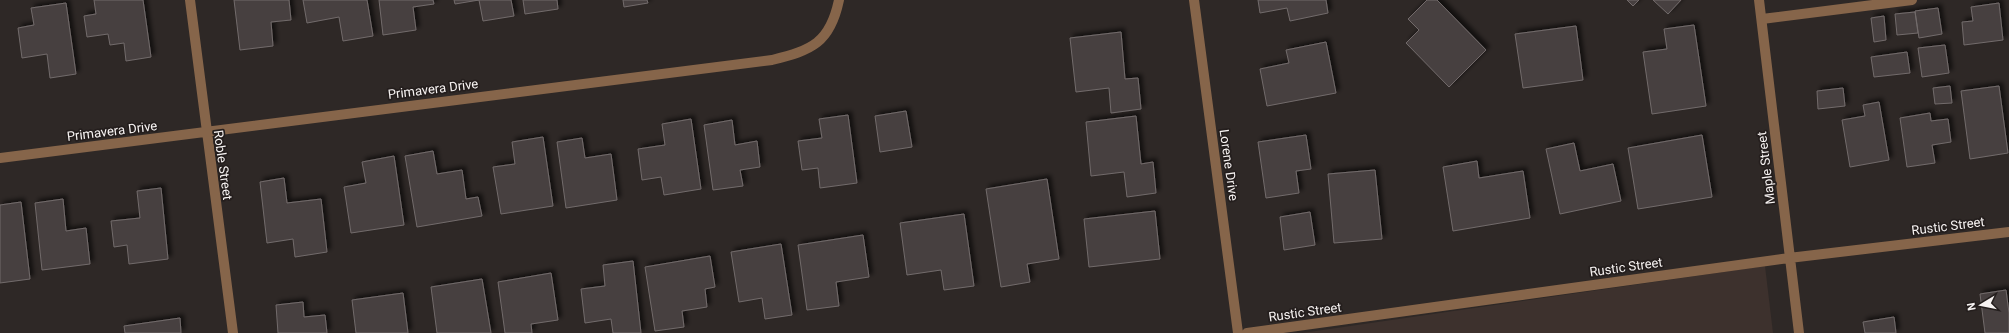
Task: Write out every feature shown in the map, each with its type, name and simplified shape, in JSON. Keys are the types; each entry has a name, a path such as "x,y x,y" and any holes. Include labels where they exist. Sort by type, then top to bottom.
{"street":[{"name":"Roble Street","path":"190,0 233,333"},
{"name":"Primavera Drive","path":"0,158 772,60 810,48 827,34 835,18 839,0"},
{"name":"Lorene Drive","path":"1194,0 1238,333"},
{"name":"Maple Street","path":"1759,0 1799,333"},
{"path":"1762,19 1912,0"},
{"name":"Rustic Street","path":"1247,333 1790,258 2009,232"}],"shaded area":[{"path":"1765,266 1773,333 1302,333"}],"building":[{"path":"94,0 143,0 151,57 126,61 124,43 110,45 108,34 87,37 84,16 96,14"},
{"path":"234,0 289,0 291,20 271,22 273,46 240,50"},
{"path":"303,0 367,0 373,36 343,41 339,17 307,23"},
{"path":"379,0 433,0 434,4 413,7 416,30 383,35"},
{"path":"454,0 479,0 455,4"},
{"path":"479,0 511,0 514,16 483,21"},
{"path":"523,0 557,0 558,9 525,14"},
{"path":"623,0 647,0 648,3 624,7"},
{"path":"1258,0 1326,0 1328,13 1290,21 1287,8 1260,13"},
{"path":"1427,0 1437,0 1486,50 1449,87 1406,43 1419,30 1408,19"},
{"path":"1627,0 1639,0 1633,6"},
{"path":"1653,0 1681,0 1668,14"},
{"path":"66,3 76,74 50,78 47,54 22,58 18,28 34,25 31,8"},
{"path":"1999,3 2003,40 1964,45 1962,22 1973,21 1971,7"},
{"path":"1938,8 1942,34 1919,38 1915,11"},
{"path":"1915,12 1918,33 1897,35 1895,14"},
{"path":"1884,16 1886,40 1874,42 1871,18"},
{"path":"1694,25 1706,106 1652,114 1643,52 1667,49 1664,29"},
{"path":"1576,26 1583,80 1523,88 1515,34"},
{"path":"1121,32 1125,79 1138,78 1141,109 1111,113 1109,88 1076,92 1070,38"},
{"path":"1326,42 1336,93 1267,106 1260,69 1289,63 1286,50"},
{"path":"1945,45 1949,73 1922,77 1918,48"},
{"path":"1907,52 1910,73 1874,77 1871,57"},
{"path":"1950,86 1952,103 1935,104 1933,88"},
{"path":"1999,86 2008,153 1970,159 1961,91"},
{"path":"1843,88 1845,106 1818,109 1817,91"},
{"path":"1879,102 1889,160 1850,167 1842,120 1865,116 1863,105"},
{"path":"906,111 912,147 880,152 875,116"},
{"path":"1930,113 1931,121 1948,119 1951,142 1932,145 1935,163 1907,167 1900,118"},
{"path":"848,115 857,183 820,188 818,168 802,170 798,141 822,138 819,119"},
{"path":"1136,116 1141,164 1153,162 1156,193 1127,197 1124,172 1091,176 1086,122"},
{"path":"691,119 701,189 664,195 661,177 642,180 638,149 665,145 662,124"},
{"path":"732,120 735,145 757,141 760,167 740,170 743,186 713,190 704,125"},
{"path":"1306,135 1311,169 1296,171 1299,193 1266,198 1258,142"},
{"path":"1702,135 1712,197 1638,209 1628,148"},
{"path":"543,137 553,206 501,214 493,167 515,164 512,142"},
{"path":"582,138 585,158 611,154 617,200 566,208 557,142"},
{"path":"1574,143 1580,171 1613,164 1621,201 1560,214 1546,149"},
{"path":"433,151 437,174 462,170 466,199 478,197 482,216 417,227 405,156"},
{"path":"394,156 404,225 351,233 344,187 366,183 362,162"},
{"path":"1477,161 1479,178 1523,171 1530,218 1453,231 1443,167"},
{"path":"1375,170 1382,239 1334,243 1328,174"},
{"path":"284,178 287,203 321,199 327,252 295,257 293,239 267,243 260,182"},
{"path":"1047,179 1059,259 1027,264 1030,282 1001,287 986,189"},
{"path":"161,188 168,259 129,264 127,245 114,247 111,221 140,218 137,191"},
{"path":"63,199 66,231 86,228 90,264 42,270 35,203"},
{"path":"21,202 30,279 0,283 0,205"},
{"path":"1155,211 1160,259 1089,267 1084,219"},
{"path":"1310,212 1315,245 1284,250 1280,217"},
{"path":"964,214 974,286 944,290 941,270 907,275 900,223"},
{"path":"863,235 869,277 836,282 839,306 807,310 798,245"},
{"path":"781,244 792,315 765,319 762,298 739,302 731,252"},
{"path":"710,256 715,287 705,289 707,307 682,311 684,327 655,331 645,267"},
{"path":"633,261 641,333 613,333 611,319 585,323 581,289 605,286 603,265"},
{"path":"551,273 558,320 531,324 532,333 505,333 498,282"},
{"path":"482,279 491,333 437,333 431,287"},
{"path":"2006,290 2009,313 2009,333 1985,333 1980,294"},
{"path":"403,293 408,333 356,333 352,300"},
{"path":"303,302 304,317 325,315 327,333 278,333 276,305"},
{"path":"1894,317 1896,333 1865,333 1863,322"},
{"path":"180,318 181,333 125,333 124,326"}]}
